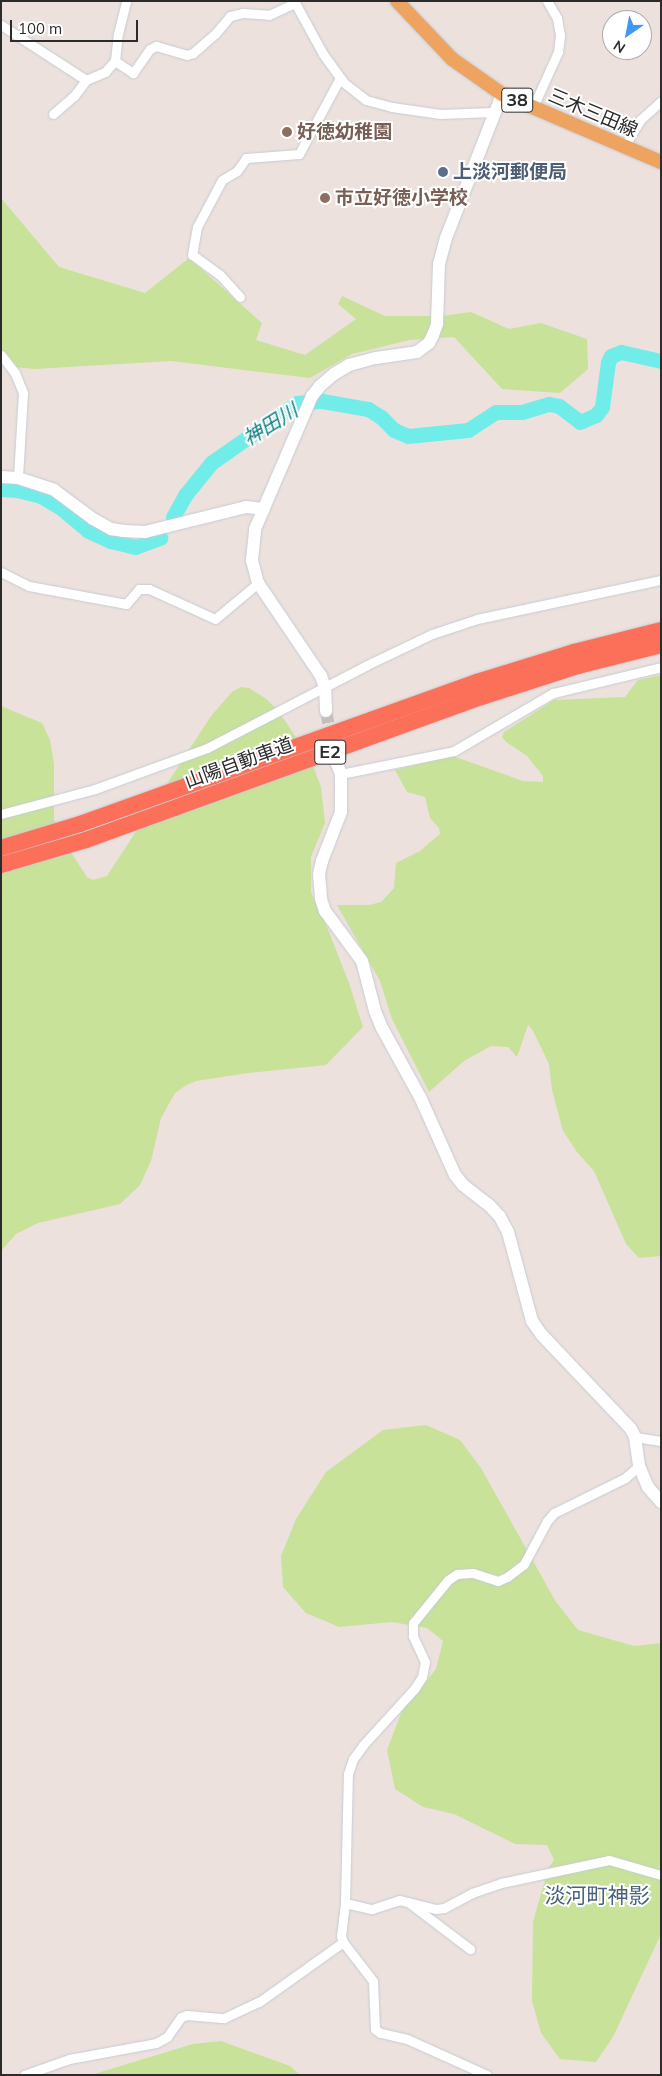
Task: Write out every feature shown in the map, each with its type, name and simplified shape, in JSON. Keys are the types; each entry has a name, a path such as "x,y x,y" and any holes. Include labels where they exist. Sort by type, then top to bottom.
{"highway":[{"name":"山陽自動車道","path":"1,848 80,824 477,682 574,652 661,630"},
{"name":"山陽自動車道","path":"1,865 86,840 482,697 578,666 661,645"}],"main road":[{"name":"三木三田線","path":"397,1 452,59 502,94 661,162"}],"street":[{"path":"53,114 74,96 86,80 105,72 115,61 118,34 126,1"},
{"path":"533,107 558,52 560,35 557,18 547,1"},
{"path":"115,61 133,73 150,49 156,46 187,55 193,53 215,34 230,16 244,13 269,15 295,2 322,54 352,91 366,100 392,107 440,114 493,112"},
{"path":"1,25 86,80"},
{"path":"240,297 220,276 192,255 197,227 222,180 237,171 246,158 299,154 340,78"},
{"path":"326,711 325,688 322,676 258,583 252,560 252,541 312,396 334,374 349,365 376,358 403,356 417,352 429,344 437,324 439,264 446,238 493,112 502,94"},
{"path":"624,147 640,120 661,101"},
{"path":"1,355 15,373 23,393 18,478"},
{"path":"1,477 18,478 54,490 93,519 111,529 124,531 145,532 246,507 264,510"},
{"path":"1,572 29,586 126,604 139,589 149,589 215,619 258,583"},
{"path":"1,814 95,789 207,748 432,634 477,619 661,580"},
{"path":"661,667 553,693 454,751 338,768 341,812 322,861 319,874 321,899 326,911 362,961 375,1011 382,1028 421,1099 455,1175 463,1185 489,1205 500,1217 508,1232 532,1321 541,1334 625,1422 635,1437 639,1466 648,1487 661,1502"},
{"path":"635,1437 661,1441"},
{"path":"487,2075 407,2039 380,2033 374,2029 373,1981 343,1942 341,1936 345,1903 348,1774 353,1760 363,1745 416,1688 422,1677 425,1662 413,1636 413,1623 448,1580 457,1574 473,1573 498,1581 507,1577 524,1564 547,1521 554,1514 625,1478 639,1466"},
{"path":"345,1903 372,1909 400,1900 436,1909 444,1908 472,1893 501,1883 609,1860 661,1875"},
{"path":"408,1902 470,1949"},
{"path":"24,2075 69,2059 156,2042 167,2037 181,2017 187,2015 224,2018 258,2002 343,1942"}],"green space":[{"path":"1,198 59,267 145,293 189,258 262,323 256,340 305,355 356,319 338,304 342,296 385,316 442,316 471,312 509,329 541,323 587,339 588,369 560,393 502,389 454,337 410,340 352,354 310,378 171,361 35,369 1,366"},
{"path":"661,675 661,1256 639,1258 626,1244 594,1171 577,1152 563,1131 552,1090 549,1064 532,1029 528,1025 517,1057 508,1047 491,1046 464,1061 429,1092 392,1019 380,981 337,905 369,905 381,902 394,888 396,863 420,851 440,834 439,828 430,818 425,797 407,792 395,770 453,756 523,781 543,782 543,776 527,756 506,742 502,737 504,732 554,700 625,697 638,680"},
{"path":"241,687 249,688 265,698 277,709 310,758 321,787 325,823 311,857 311,892 349,983 363,1027 326,1065 248,1073 196,1081 185,1086 175,1093 161,1118 151,1161 140,1185 120,1204 38,1223 16,1234 1,1251 1,706 42,723 50,740 54,764 54,819 60,836 87,877 93,880 107,876 211,716 232,692"},
{"path":"426,1425 460,1440 481,1468 556,1602 578,1630 634,1646 661,1643 661,1934 613,2037 596,2062 560,2059 541,2033 532,2001 533,1922 548,1869 554,1860 547,1845 515,1844 454,1814 423,1807 395,1789 387,1750 402,1711 436,1669 443,1641 427,1628 392,1622 339,1627 306,1613 283,1587 281,1556 296,1519 326,1472 383,1430"},
{"path":"221,2041 290,2066 300,2075 91,2075 193,2044"}],"waterway":[{"name":"神田川","path":"173,517 186,494 211,463 297,403 322,401 368,409 381,417 394,430 408,436 468,430 496,412 522,412 549,404 559,406 580,422 596,415 602,407 608,362 611,356 621,352 661,361"},
{"name":"神田川","path":"1,489 17,490 41,496 61,508 88,531 110,541 135,547 160,538"}],"tunnel":[{"path":"326,711 332,742"}],"place":[{"name":"好徳幼稚園","path":"287,132"},
{"name":"上淡河郵便局","path":"443,172"},
{"name":"市立好徳小学校","path":"325,198"}],"district":[{"name":"淡河町神影","path":"597,1895"}]}
